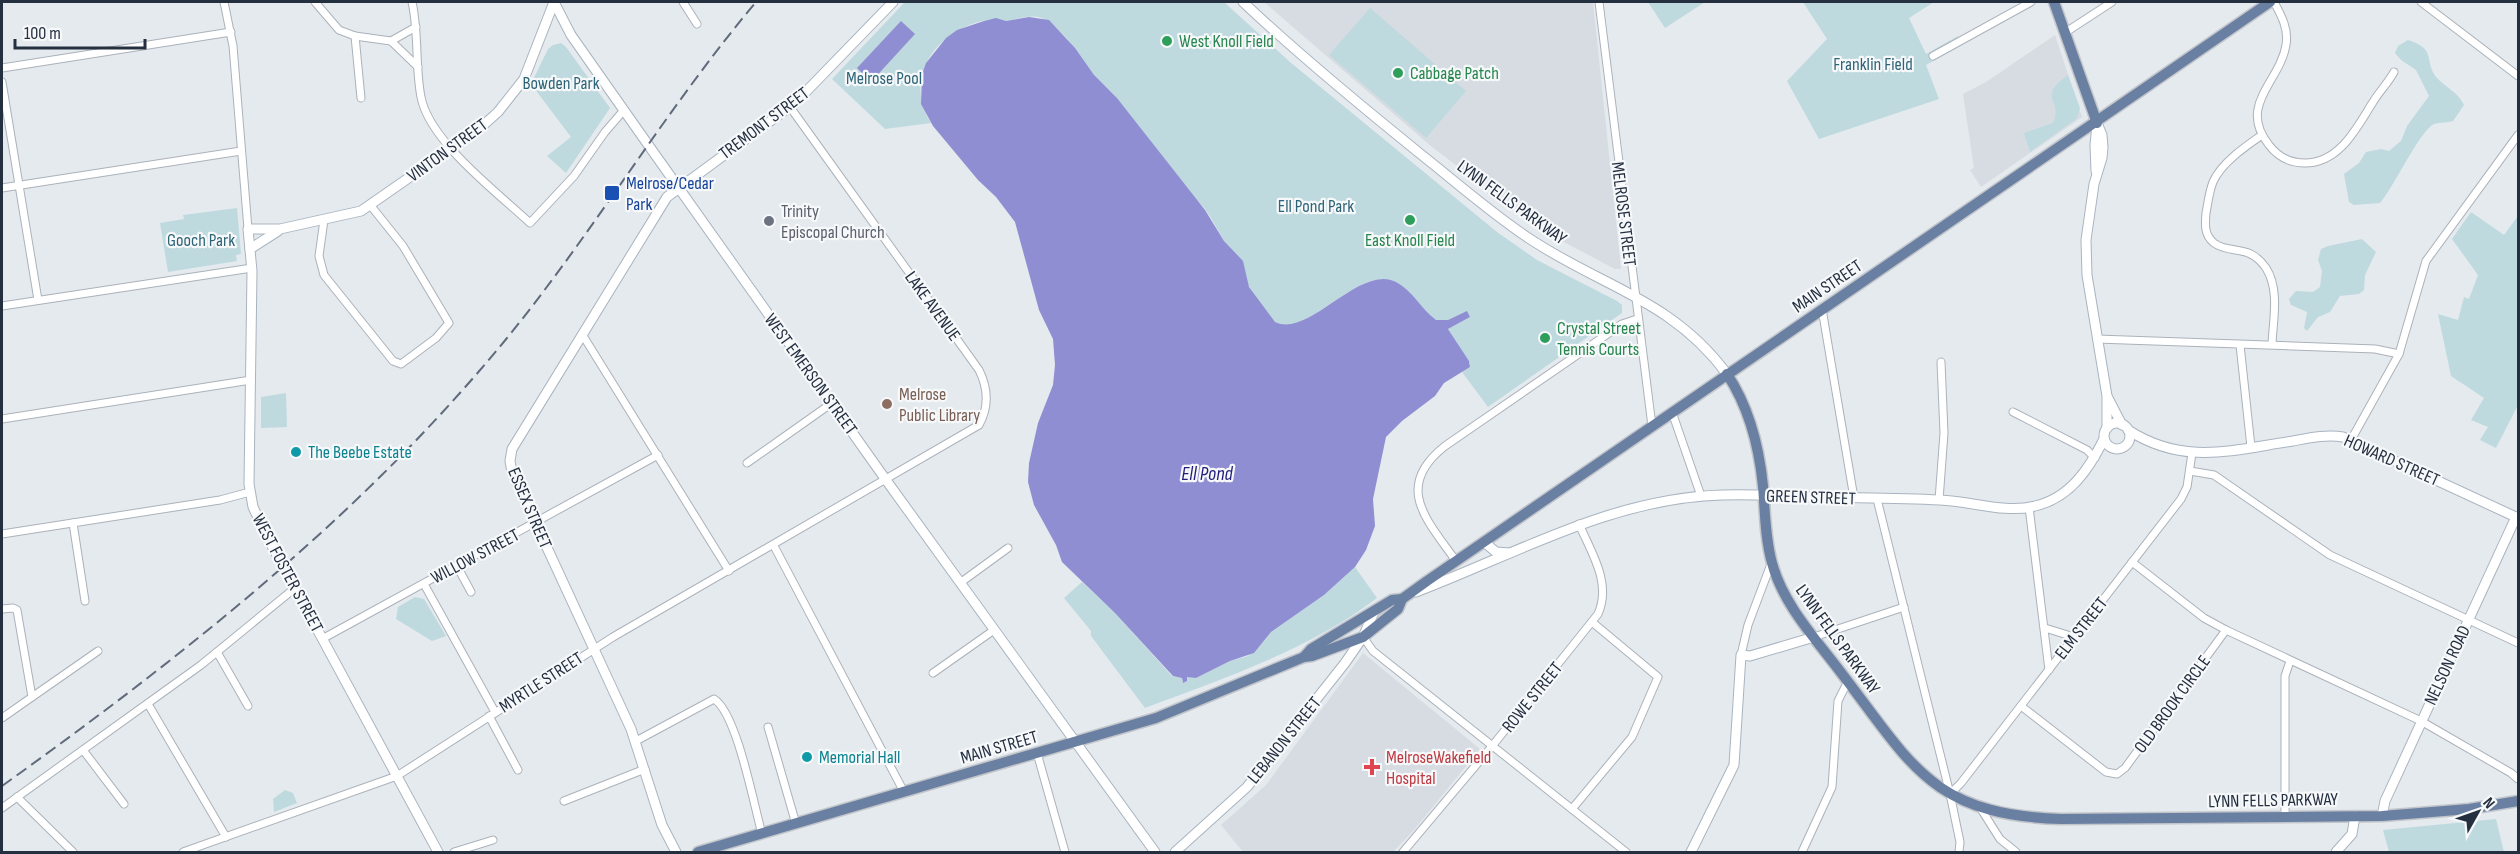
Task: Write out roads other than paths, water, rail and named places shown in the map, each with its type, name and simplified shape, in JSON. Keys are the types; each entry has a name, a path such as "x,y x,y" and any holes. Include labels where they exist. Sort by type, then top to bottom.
{"main road":[{"path":"2054,2 2097,123"},
{"name":"MAIN STREET","path":"1304,657 1311,649 1392,600 1405,597 2272,2"},
{"name":"LYNN FELLS PARKWAY","path":"1727,374 1740,396 1751,425 1759,455 1772,561 1787,599 1902,755 1917,771 1950,794 1981,808 2011,816 2061,819 2382,816 2459,810 2518,801"},
{"name":"MAIN STREET","path":"698,852 1156,718 1304,657 1363,637 1398,609 1405,597"}],"street":[{"path":"224,2 231,32 248,229"},
{"path":"315,2 337,28 355,36 392,42 418,67"},
{"path":"412,2 421,100 433,128 451,149 530,223 574,176 624,110"},
{"name":"WEST EMERSON STREET","path":"554,2 572,35 624,110 886,480 1155,852"},
{"name":"VINTON STREET","path":"248,229 280,229 357,212 372,206 451,149 491,119 522,82 554,2"},
{"path":"683,2 697,24"},
{"name":"TREMONT STREET","path":"678,186 790,107 893,2"},
{"name":"LYNN FELLS PARKWAY","path":"1243,2 1332,81 1504,221 1577,267 1635,295 1668,315 1692,334 1712,354 1727,374"},
{"name":"MELROSE STREET","path":"1599,2 1652,426"},
{"path":"1933,56 2031,2"},
{"path":"2066,32 2112,2"},
{"path":"2272,2 2284,21 2287,39 2283,56 2263,90 2257,117 2262,135 2274,151 2289,160 2306,163 2320,160 2336,151 2352,136 2394,72"},
{"path":"2421,2 2518,76"},
{"path":"392,42 416,27"},
{"path":"2,68 231,32"},
{"path":"355,36 361,98"},
{"path":"2,82 38,300"},
{"name":"LAKE AVENUE","path":"790,107 976,365 986,389 986,409 977,428 886,480"},
{"path":"2097,123 2094,145 2096,172 2086,240 2087,274 2107,396 2107,428 2104,439 2108,446 2115,449 2125,446 2130,438 2107,396"},
{"path":"2262,135 2227,164 2214,179 2205,228 2208,236 2216,244 2245,251 2257,258 2266,268 2274,295 2272,344"},
{"path":"2351,440 2399,354 2426,261 2518,138"},
{"path":"2,188 241,151"},
{"name":"ESSEX STREET","path":"676,852 662,825 636,741 512,472 512,451 665,200 678,186"},
{"path":"324,220 319,256 324,275 395,362 401,364 436,338 449,324 403,246 372,206"},
{"name":"WEST FOSTER STREET","path":"248,229 252,267 250,492 256,514 438,852"},
{"name":"VINTON STREET","path":"250,249 280,229"},
{"path":"2,306 252,267"},
{"path":"1822,309 1854,498"},
{"path":"1456,561 1426,518 1419,502 1419,480 1428,461 1445,446 1622,324 1637,319"},
{"path":"582,334 729,571"},
{"path":"2097,339 2377,349 2399,354"},
{"path":"2240,345 2251,447"},
{"path":"1939,500 1944,433 1941,362"},
{"path":"2,419 252,380"},
{"path":"747,463 832,403"},
{"path":"1672,412 1701,496"},
{"path":"2013,412 2087,450 2095,458"},
{"path":"2107,428 2114,424 2125,428"},
{"name":"HOWARD STREET","path":"2125,428 2151,444"},
{"name":"HOWARD STREET","path":"2125,446 2151,444 2192,453 2327,436 2351,440 2518,515"},
{"name":"GREEN STREET","path":"1405,597 1579,524 1643,505 1701,496 1939,500 2000,507 2029,507 2050,502 2065,493 2095,458 2104,439"},
{"name":"GREEN STREET","path":"2095,458 2115,449"},
{"name":"ELM STREET","path":"1950,794 2183,496 2192,453"},
{"name":"WILLOW STREET","path":"322,639 658,455"},
{"path":"2190,471 2210,472 2330,555 2518,643"},
{"name":"MYRTLE STREET","path":"183,852 397,776 593,650 886,480"},
{"path":"2,534 219,500 250,492"},
{"path":"1877,499 1950,794 1960,842 1959,852"},
{"path":"2029,507 2049,670"},
{"name":"NELSON ROAD","path":"2382,816 2385,801 2421,721 2518,515"},
{"path":"73,523 85,601"},
{"name":"ROWE STREET","path":"1402,852 1493,746 1592,622 1602,603 1603,586 1600,572 1579,524"},
{"path":"1484,542 1499,553 1517,550"},
{"path":"774,546 904,792"},
{"path":"960,583 1008,548"},
{"path":"1691,852 1734,765 1741,655 1748,625 1772,561"},
{"path":"2132,562 2204,618 2290,661 2421,721 2518,779"},
{"path":"457,566 471,592"},
{"path":"424,584 492,714 518,770"},
{"path":"2,808 148,704 217,652 295,588"},
{"path":"1741,655 1750,656 1904,607"},
{"path":"2,609 17,610 32,697"},
{"name":"LEBANON STREET","path":"1175,852 1247,787 1363,637 1374,612"},
{"path":"1572,808 1632,737 1658,677 1592,622"},
{"path":"2045,628 2074,637"},
{"path":"933,673 994,630"},
{"name":"OLD BROOK CIRCLE","path":"2021,706 2104,771 2117,774 2125,768 2226,630"},
{"path":"1363,637 1373,651 1626,852"},
{"path":"2,718 98,651"},
{"path":"217,652 248,706"},
{"path":"2284,817 2284,676 2290,661"},
{"path":"1802,852 1832,787 1838,700 1848,681"},
{"path":"636,741 714,699 728,717 746,771 762,834"},
{"path":"148,704 226,837"},
{"path":"768,727 796,824"},
{"path":"83,750 124,804"},
{"path":"1037,753 1065,852"},
{"path":"564,801 645,769"},
{"path":"17,797 73,852"},
{"path":"1981,808 1998,837 2016,852"},
{"path":"2336,852 2352,834 2355,816"},
{"path":"454,852 493,840"}],"water":[{"name":"Ell Pond","path":"1029,17 1049,20 1075,48 1094,75 1117,98 1205,210 1224,241 1243,261 1249,287 1275,322 1288,324 1303,320 1351,291 1382,279 1402,286 1436,320 1448,320 1467,311 1470,317 1448,329 1469,361 1470,367 1444,383 1435,396 1402,421 1386,437 1373,499 1375,526 1366,550 1355,567 1324,595 1271,632 1254,653 1230,661 1196,678 1187,677 1187,681 1183,683 1182,678 1173,676 1115,613 1062,562 1056,545 1034,505 1028,482 1029,463 1038,423 1053,385 1055,365 1053,339 1039,310 1015,222 933,126 921,104 922,74 926,63 946,38 957,30 984,21 996,18 1006,21"},
{"path":"901,21 915,34 871,82 857,68"}],"railway":[{"path":"2,786 205,633 270,578 393,464 452,402 507,338 570,255 692,84 756,2"}],"place":[{"name":"West Knoll Field","path":"1167,41"},
{"name":"Cabbage Patch","path":"1398,73"},
{"name":"Melrose/Cedar Park","path":"612,193"},
{"name":"East Knoll Field","path":"1410,220"},
{"name":"Trinity Episcopal Church","path":"769,221"},
{"name":"Crystal Street Tennis Courts","path":"1545,338"},
{"name":"Melrose Public Library","path":"887,404"},
{"name":"The Beebe Estate","path":"296,452"},
{"name":"Memorial Hall","path":"807,757"},
{"name":"MelroseWakefield Hospital","path":"1372,767"}],"park label":[{"name":"Franklin Field","path":"1873,64"},
{"name":"Melrose Pool","path":"884,78"},
{"name":"Bowden Park","path":"561,83"},
{"name":"Ell Pond Park","path":"1316,206"},
{"name":"Gooch Park","path":"201,240"}]}
